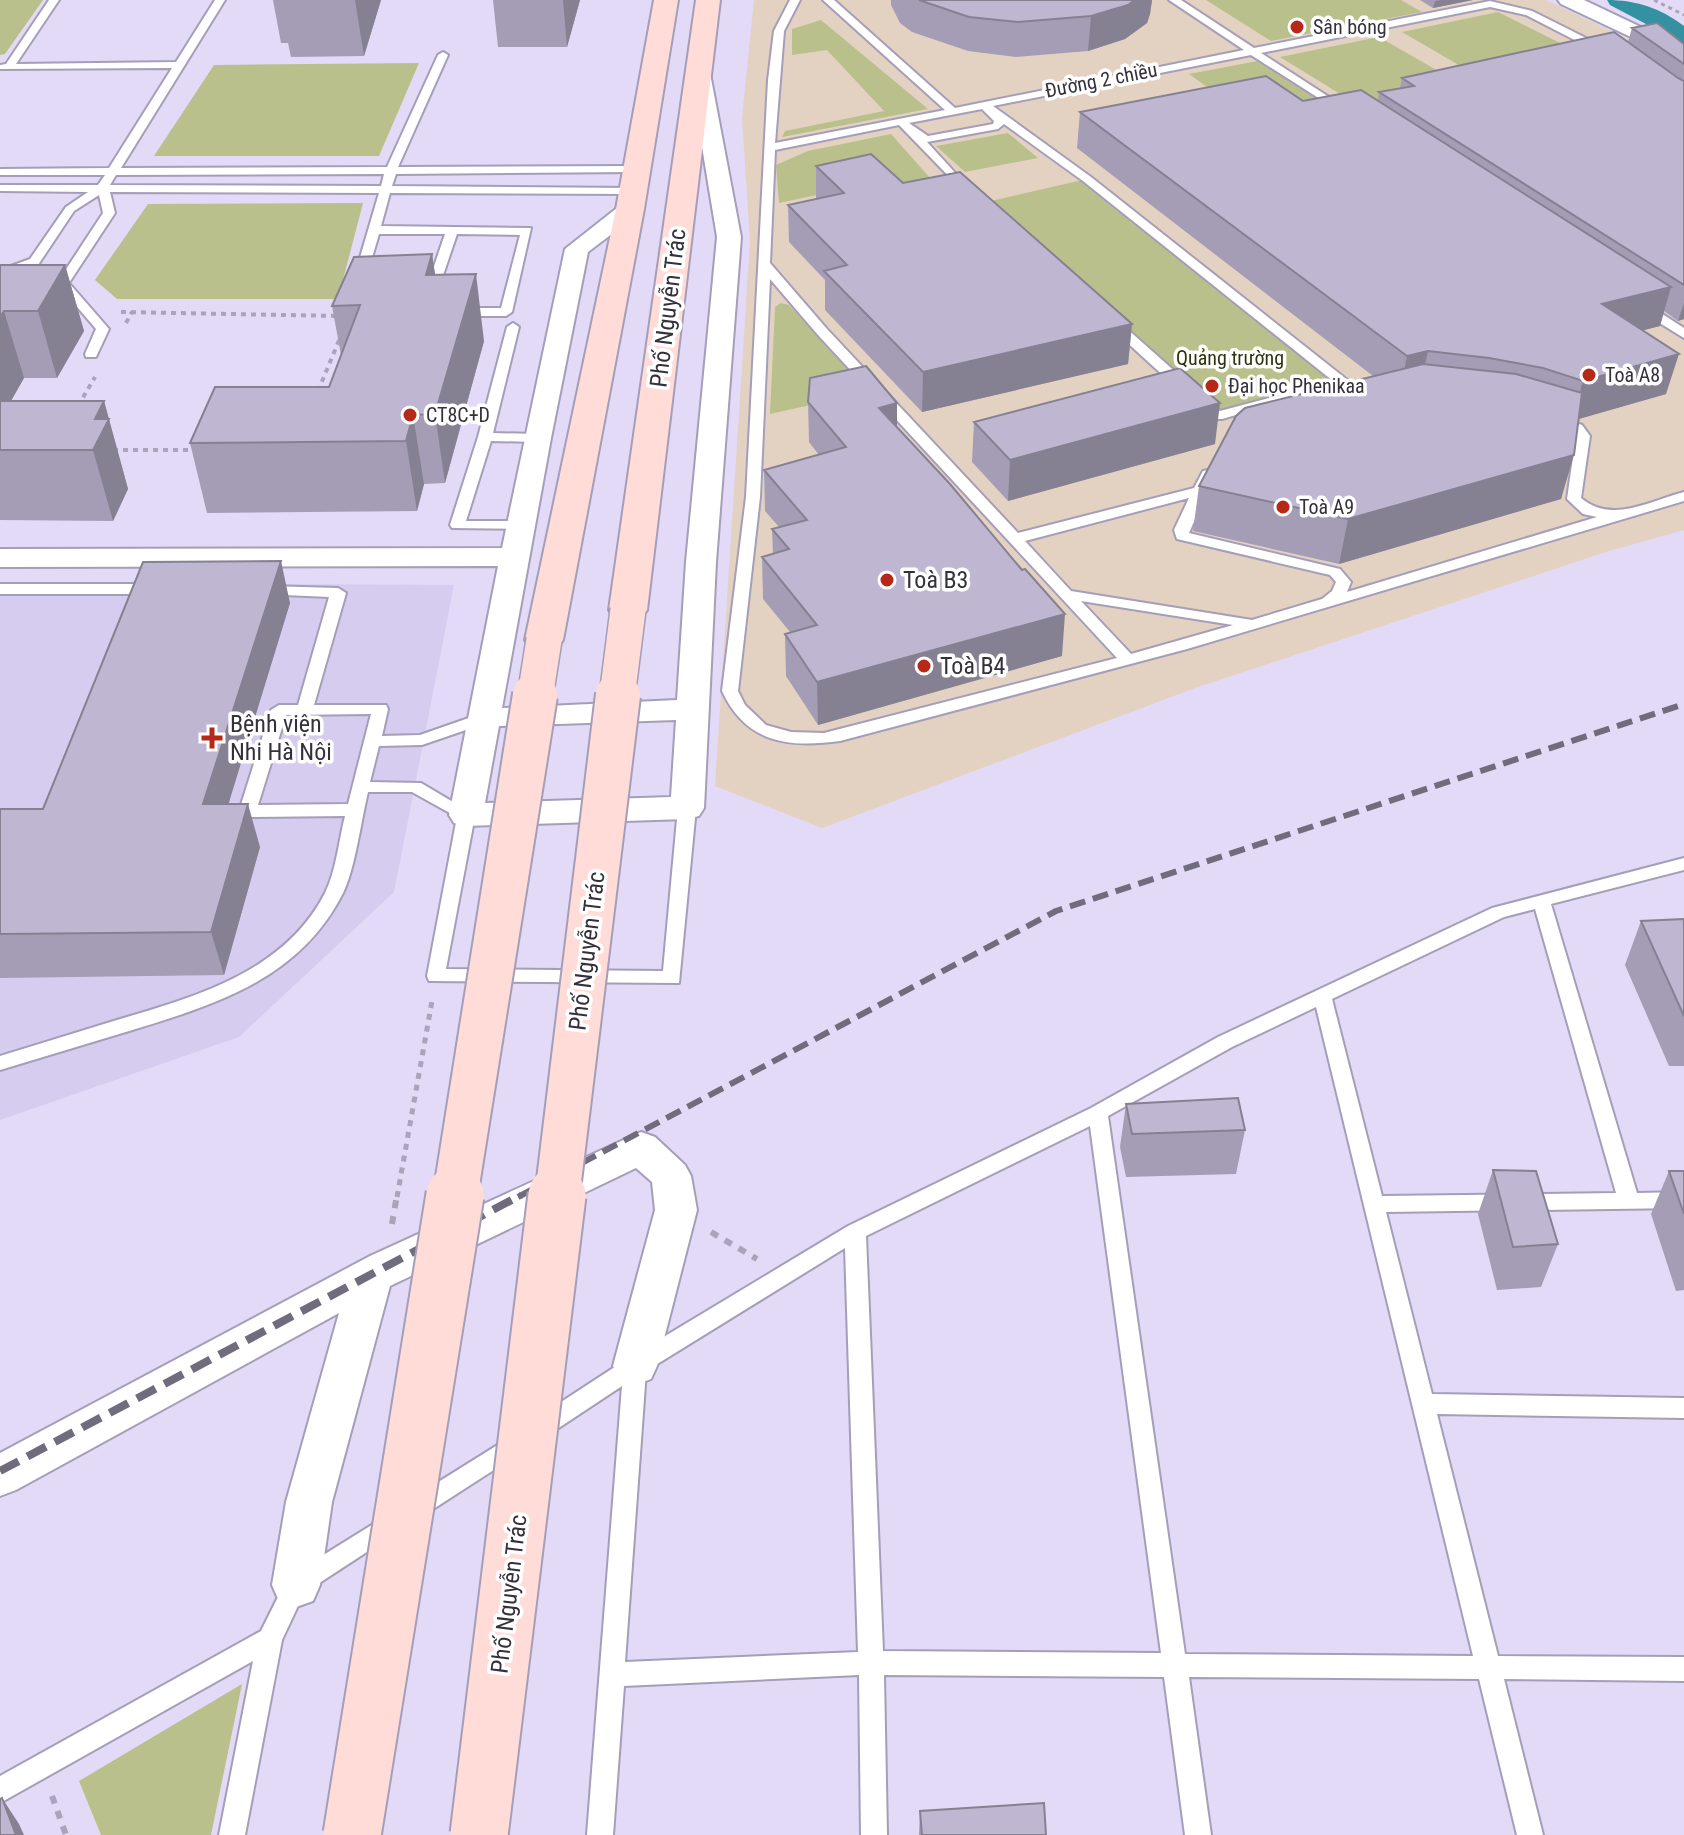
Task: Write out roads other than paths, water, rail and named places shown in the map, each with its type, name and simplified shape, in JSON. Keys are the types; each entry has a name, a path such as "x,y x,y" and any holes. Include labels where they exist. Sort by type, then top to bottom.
{"main road":[{"path":"352,1835 544,640 633,190 666,0"},
{"name":"Phố Nguyễn Trác","path":"479,1835 628,610 708,0"}],"street":[{"path":"1568,0 1657,42 1684,62"},
{"name":"Phố Nguyễn Trác","path":"687,808 701,562 729,237 699,68"},
{"path":"633,190 577,249 537,438 466,815 687,808"},
{"path":"0,558 515,557"},
{"path":"483,718 693,709"},
{"path":"0,1476 371,1277 641,1148 671,1176 676,1210 635,1366"},
{"path":"296,1585 309,1502 371,1277"}],"lane":[{"path":"4,67 54,0"},
{"path":"0,274 34,262 70,209 103,187 220,0"},
{"path":"795,0 779,31 769,131 766,266 753,497 730,691 742,714 752,724 782,737 822,739 1252,624 1684,496"},
{"path":"828,0 951,109"},
{"path":"1174,0 1348,114"},
{"name":"Đường 2 chiều","path":"769,148 951,109 1490,4 1529,13 1613,55"},
{"path":"349,316 384,189 443,55"},
{"path":"4,67 181,65"},
{"path":"900,120 924,139 998,126 1000,120 983,104"},
{"path":"983,104 1087,179 1343,382 1217,416 1097,310"},
{"path":"900,120 978,204"},
{"path":"0,172 391,170 633,190"},
{"path":"40,292 63,283 109,213 103,187"},
{"path":"0,188 633,190"},
{"path":"373,230 452,230 527,231 506,312 432,312 452,230"},
{"path":"766,266 790,298 1126,658"},
{"path":"63,283 103,329 91,354"},
{"path":"1626,297 1684,334"},
{"path":"513,327 485,437 457,525 522,525"},
{"path":"1542,417 1564,422 1581,431 1583,436 1574,499 1588,511 1612,516"},
{"path":"485,437 537,438"},
{"path":"1215,461 1181,530 1182,536 1335,572 1344,582 1339,593 1328,602"},
{"path":"1014,539 1200,491"},
{"path":"0,589 173,589"},
{"path":"248,591 338,593 305,709"},
{"path":"1064,594 1252,624"},
{"path":"0,1063 207,1000 249,980 285,953 313,926 335,891 380,709 279,710 248,811 355,810"},
{"path":"373,741 422,740 483,718"},
{"path":"361,787 415,787 466,815 436,976 672,978 687,808"},
{"path":"232,1835 270,1639 296,1585 635,1366 855,1232 1098,1113 1225,1042 1498,912 1684,864"},
{"path":"1541,900 1629,1201"},
{"path":"1322,995 1530,1835"},
{"path":"1098,1113 1198,1835"},
{"path":"1373,1204 1684,1200"},
{"path":"855,1232 871,1663 874,1835"},
{"path":"600,1835 635,1366"},
{"path":"1423,1404 1684,1408"},
{"path":"0,1790 270,1639"},
{"path":"611,1675 871,1663 1684,1669"}],"waterway":[{"path":"1618,0 1684,37"}],"railway":[{"path":"518,1197 1056,911 1684,704"},
{"path":"0,1471 521,1195"}],"place":[{"name":"Sân bóng","path":"1297,27"},
{"name":"Toà A8","path":"1589,375"},
{"name":"Đại học Phenikaa","path":"1212,386"},
{"name":"CT8C+D","path":"410,415"},
{"name":"Toà A9","path":"1283,507"},
{"name":"Toà B3","path":"887,580"},
{"name":"Toà B4","path":"924,666"},
{"name":"Bệnh viện Nhi Hà Nội","path":"212,738"}],"park label":[{"name":"Quảng trường","path":"1230,358"}]}
